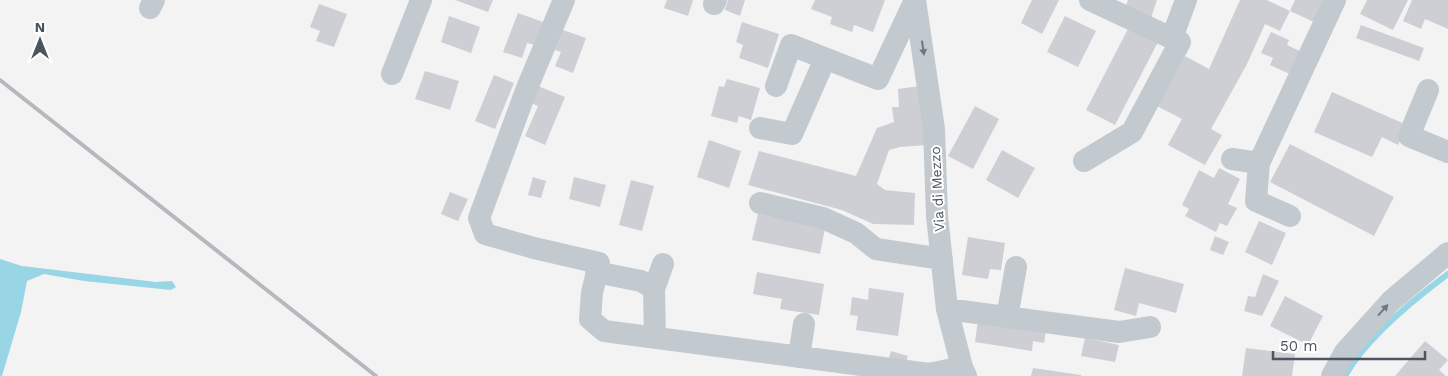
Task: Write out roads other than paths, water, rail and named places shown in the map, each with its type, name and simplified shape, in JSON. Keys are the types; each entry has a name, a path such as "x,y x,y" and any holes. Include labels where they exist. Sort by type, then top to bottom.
{"street":[{"path":"392,74 421,0"},
{"path":"564,0 528,88 479,218 486,234 534,248 599,262 592,293 590,319 604,331 929,374 964,372"},
{"path":"776,86 791,45 878,79 915,0"},
{"name":"Via di Mezzo","path":"915,0 934,129 937,216 947,309 964,372"},
{"path":"1084,161 1132,132 1180,42 1090,0"},
{"path":"1172,38 1186,0"},
{"path":"1290,216 1256,201 1259,163 1335,0"},
{"path":"760,128 792,134 825,59"},
{"path":"1428,90 1409,136 1448,152"},
{"path":"1232,159 1259,163"},
{"path":"760,203 823,218 856,233 876,249 942,259"},
{"path":"1332,376 1345,352 1391,301 1448,253"},
{"path":"655,338 654,289 663,264"},
{"path":"1007,317 1016,267"},
{"path":"596,272 641,281 654,289"},
{"path":"947,309 1119,332 1150,327"},
{"path":"799,357 804,324"}],"water":[{"path":"0,259 22,266 156,282 172,281 176,287 171,290 84,281 44,274 27,281 21,312 2,376 0,376"}],"waterway":[{"path":"1345,376 1365,348 1391,320 1448,274"}],"railway":[{"path":"0,80 376,376"}]}
